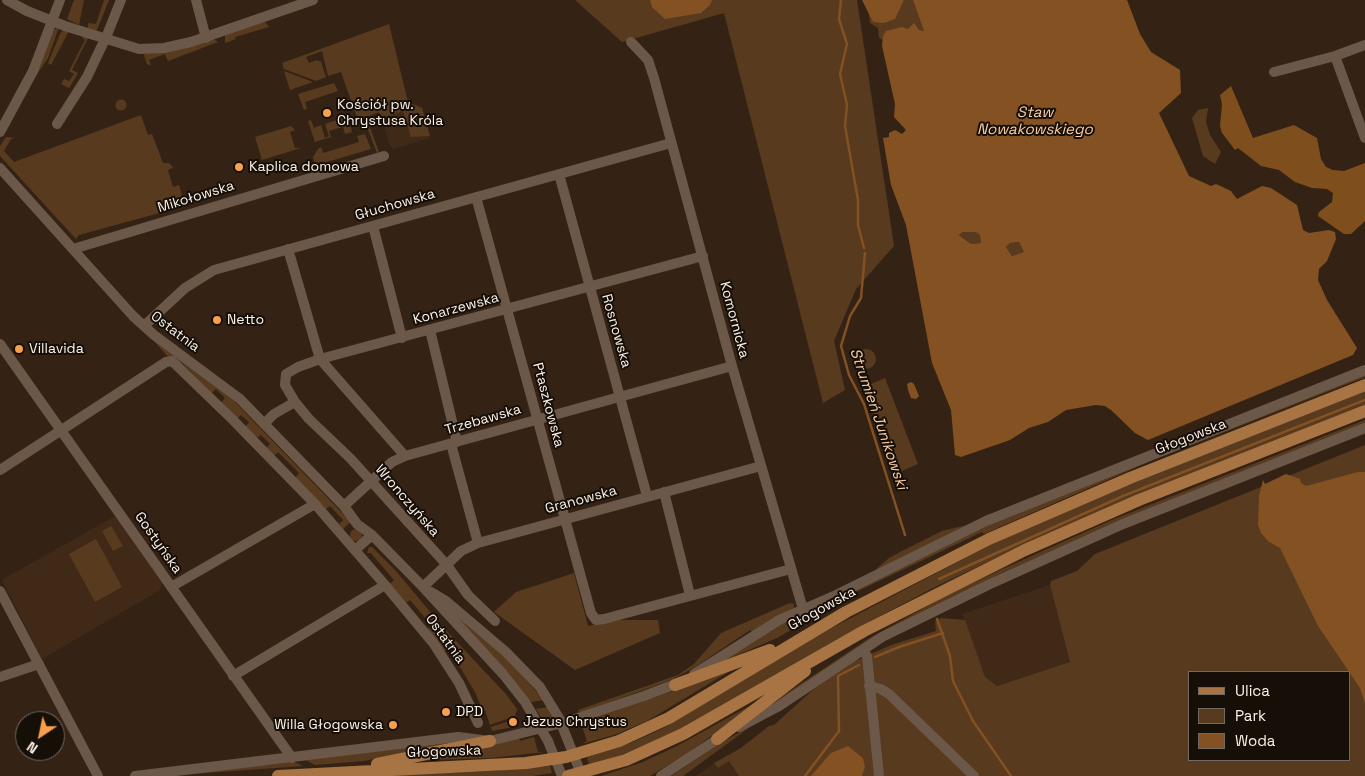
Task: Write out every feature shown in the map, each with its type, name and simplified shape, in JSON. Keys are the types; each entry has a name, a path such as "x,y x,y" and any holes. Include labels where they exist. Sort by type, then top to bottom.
{"main road":[{"name":"Głogowska","path":"278,776 519,763 566,757 598,748 661,723 811,632 941,562 1040,516 1136,475 1365,385"},
{"path":"568,776 612,764 664,744 708,722 832,649 948,587 1058,535 1365,412"},
{"path":"675,685 811,632"},
{"path":"717,739 832,649"},
{"path":"338,772 490,741"}],"street":[{"path":"7,0 27,11 53,21 139,49 164,48 206,38 313,0"},
{"path":"0,132 33,71 60,0"},
{"path":"57,124 87,77 121,0"},
{"path":"196,0 206,38"},
{"name":"Komornicka","path":"631,42 648,60 659,95 732,366 803,609"},
{"path":"1274,72 1335,56 1365,45"},
{"path":"1335,56 1364,131"},
{"name":"Głuchowska","path":"144,326 185,288 199,278 243,261 671,143"},
{"name":"Mikołowska","path":"73,249 384,156"},
{"name":"Ostatnia","path":"0,168 144,326 223,385 344,506 362,519 372,535 423,587 525,702 541,727 562,776"},
{"name":"Rosnowska","path":"559,174 647,496"},
{"name":"Ptaszkowska","path":"476,197 591,614 596,620 604,619 690,595"},
{"path":"373,226 402,338"},
{"path":"288,249 320,359 405,456"},
{"name":"Konarzewska","path":"295,402 284,385 286,374 320,359 703,256"},
{"path":"430,330 454,443 478,542"},
{"name":"Gostyńska","path":"0,344 292,758"},
{"name":"Ostatnia","path":"62,430 166,362 172,361 193,379 315,504 385,585 442,656 459,683 478,723"},
{"name":"Trzebawska","path":"344,506 370,480 392,462 405,456 732,366"},
{"name":"Głogowska","path":"562,723 675,685 766,627 1035,500 1365,370"},
{"path":"264,424 274,414 295,402"},
{"name":"Wronczyńska","path":"295,402 370,480 446,564 468,595 495,621"},
{"path":"661,776 717,739 779,706 863,650 918,619 1084,541 1365,428"},
{"path":"0,470 62,430"},
{"name":"Granowska","path":"423,587 461,550 478,542 761,466"},
{"path":"664,492 690,595 791,569"},
{"path":"172,586 315,504"},
{"path":"355,550 372,535"},
{"path":"233,676 385,585"},
{"name":"Ostatnia","path":"423,587 446,601 520,665 544,693 562,723 582,776"},
{"path":"0,591 98,776"},
{"path":"863,650 867,656 879,776"},
{"path":"0,677 38,664"},
{"path":"869,686 881,689 888,694 974,776"},
{"path":"519,733 528,720 525,702"},
{"path":"490,741 562,723"},
{"name":"Głogowska","path":"135,776 458,738 490,741"}],"shaded area":[{"path":"1231,86 1253,138 1294,125 1317,138 1321,159 1326,167 1344,171 1365,163 1365,221 1351,234 1344,234 1318,216 1319,212 1332,202 1333,193 1327,189 1312,188 1295,182 1279,170 1261,166 1238,148 1235,150 1222,133 1220,126 1222,104 1220,95"},
{"path":"422,108 430,138 393,149 389,143 379,112"},
{"path":"115,516 162,583 160,590 42,659 2,580"},
{"path":"1050,585 1070,662 997,686 985,677 962,614"},
{"path":"729,761 739,776 696,776 714,763 718,768"}],"green space":[{"path":"74,0 84,0 79,25 67,19"},
{"path":"104,0 109,0 97,30 88,30 88,23 96,24"},
{"path":"575,0 857,0 894,246 856,289 834,341 845,390 823,403 724,13 622,42"},
{"path":"904,0 913,0 925,31 908,29 883,36 883,40 879,38 878,28 870,23 868,10 873,22 901,5"},
{"path":"264,21 269,27 235,37 236,39 225,43 225,35"},
{"path":"389,24 408,102 422,108 430,136 411,137 403,111 381,118 379,112 366,117 379,152 377,153 367,127 361,129 341,72 328,76 322,51 306,57 309,63 317,60 321,62 326,77 316,81 284,69 282,63"},
{"path":"59,27 48,58 34,79 54,30"},
{"path":"64,29 69,31 51,65 48,63"},
{"path":"81,36 93,39 93,40 88,38 72,70 78,73 69,88 61,84 64,79 69,81 74,74 69,71 85,40"},
{"path":"214,39 218,42 168,61 165,54 149,60 151,66 147,64 144,55 146,52"},
{"path":"284,71 313,82 290,90"},
{"path":"334,83 338,91 305,102 307,109 304,110 298,94"},
{"path":"121,99 127,105 121,111 115,105"},
{"path":"1208,108 1206,122 1210,135 1221,152 1215,164 1203,156 1192,118 1198,110"},
{"path":"141,115 148,135 152,134 163,163 169,163 173,168 168,170 173,187 179,185 185,206 79,235 76,239 0,156 0,146 6,137 15,138 11,139 4,151 14,162"},
{"path":"348,116 352,132 345,134 343,127 329,131 331,137 315,142 308,121 311,120 314,128 321,125 325,138 329,136 325,124"},
{"path":"291,126 295,130 290,132 295,148 301,148 262,160 255,137"},
{"path":"365,134 371,149 327,162 329,168 321,170 316,167 313,157 318,149 321,147 323,153 359,142 357,136"},
{"path":"976,231 980,234 981,243 971,244 959,235 963,232"},
{"path":"1019,242 1024,252 1012,256 1006,247 1010,243"},
{"path":"154,341 232,399 351,522 343,529 339,524 343,520 330,506 326,509 295,478 299,473 278,452 274,456 266,448 270,444 261,435 257,438 245,427 249,422 241,415 237,419 221,403 225,398 216,389 212,393 182,363 169,358"},
{"path":"866,349 873,352 876,359 873,366 866,369 859,366 856,359 859,352"},
{"path":"1365,374 1365,377 1153,460 984,534 982,532 858,591 777,638 719,663 756,637 789,619 828,603 1018,511"},
{"path":"885,378 918,464 895,474 864,387"},
{"path":"1365,391 1365,406 1023,545 935,587 861,626 675,732 624,754 589,765 587,757 633,742 664,728 822,633 992,544 1093,499"},
{"path":"1365,420 1365,423 1115,523 1000,574 766,707 868,639 940,599 998,571 1114,519"},
{"path":"1365,445 1365,776 739,776 729,761 718,768 714,763 741,748 769,726 774,725 816,687 853,662 891,645 936,631 935,621 941,618 965,620 985,677 997,686 1070,662 1050,585 1051,581 1077,571 1095,554"},
{"path":"967,525 878,570 876,569 889,558 942,531"},
{"path":"111,526 123,546 113,551 102,531"},
{"path":"354,529 358,529 362,535 358,541 354,541 350,537 350,533"},
{"path":"96,539 122,587 95,602 69,554"},
{"path":"369,547 372,547 396,571 442,626 505,693 517,709 515,716 490,725 485,710 478,706 480,704 475,692 449,649 444,651 428,629 432,626 410,600 406,603 390,584 394,580 371,553 367,553"},
{"path":"574,573 588,626 618,620 658,620 660,633 575,670 494,612 516,592"},
{"path":"790,603 794,604 794,608 752,632 750,630 695,667 671,680 579,713 578,710 678,675 694,664 721,633"},
{"path":"450,610 508,660 544,700 531,702 504,668"},
{"path":"745,662 647,721 617,734 582,744 587,741 581,723 673,691"},
{"path":"769,695 686,754 650,776 601,776 643,762 677,746"},
{"path":"548,707 555,719 544,722 536,709"},
{"path":"515,719 513,727 492,731 491,727"},
{"path":"757,722 683,776 671,776 721,743"},
{"path":"534,737 538,752 544,752 491,758 424,760 519,738 520,741"},
{"path":"450,743 364,761 315,765 306,760"},
{"path":"292,761 303,766 164,776 284,763"},
{"path":"550,766 552,773 533,776 371,776 492,771"}],"water":[{"path":"650,0 712,0 710,5 701,13 665,19 652,7"},
{"path":"862,0 904,0 895,19 884,23 873,22"},
{"name":"Staw Nowakowskiego","path":"913,0 1127,0 1140,34 1151,52 1180,70 1181,93 1159,113 1189,176 1211,186 1216,184 1231,191 1237,199 1262,186 1271,188 1297,205 1303,230 1309,233 1329,230 1335,232 1336,239 1327,261 1319,269 1318,280 1327,300 1357,348 1353,355 1148,440 1135,433 1111,410 1105,406 1096,405 1066,410 1048,422 1029,428 1010,440 961,457 955,455 951,410 932,363 906,225 891,185 883,138 889,137 889,133 895,130 902,134 906,130 894,117 895,104 882,46 883,36 886,31 902,27 908,29 914,23 919,30 924,31","holes":["963,232 976,232 980,235 981,243 971,244 959,235","1019,242 1024,252 1012,256 1006,247 1010,243"]},
{"path":"911,382 914,384 919,396 916,399 911,398 908,390 907,384"},
{"path":"1358,472 1365,472 1365,704 1360,688 1350,671 1318,626 1280,548 1268,541 1261,533 1258,525 1259,496 1263,480 1265,484 1286,474 1300,479 1301,483 1306,486"},
{"path":"848,746 863,758 865,767 862,776 811,776 831,753"}],"waterway":[{"name":"Strumień Junikowski","path":"841,0 839,19 847,44 840,74 847,105 845,126 858,200 858,225 864,248"},
{"name":"Strumień Junikowski","path":"865,253 861,298 850,316 841,346 849,375 864,404 905,535"},
{"path":"939,579 1123,496 1365,400"},
{"name":"Strumień Junikowski","path":"937,619 950,656 953,681 973,721 1011,776"},
{"path":"875,657 943,633"},
{"path":"805,776 839,731 838,676 859,665"}],"place":[{"name":"Kościół pw. Chrystusa Króla","path":"327,113"},
{"name":"Kaplica domowa","path":"239,167"},
{"name":"Netto","path":"217,320"},
{"name":"Villavida","path":"19,349"},
{"name":"DPD","path":"446,712"},
{"name":"Jezus Chrystus","path":"513,722"},
{"name":"Willa Głogowska","path":"393,725"}]}
